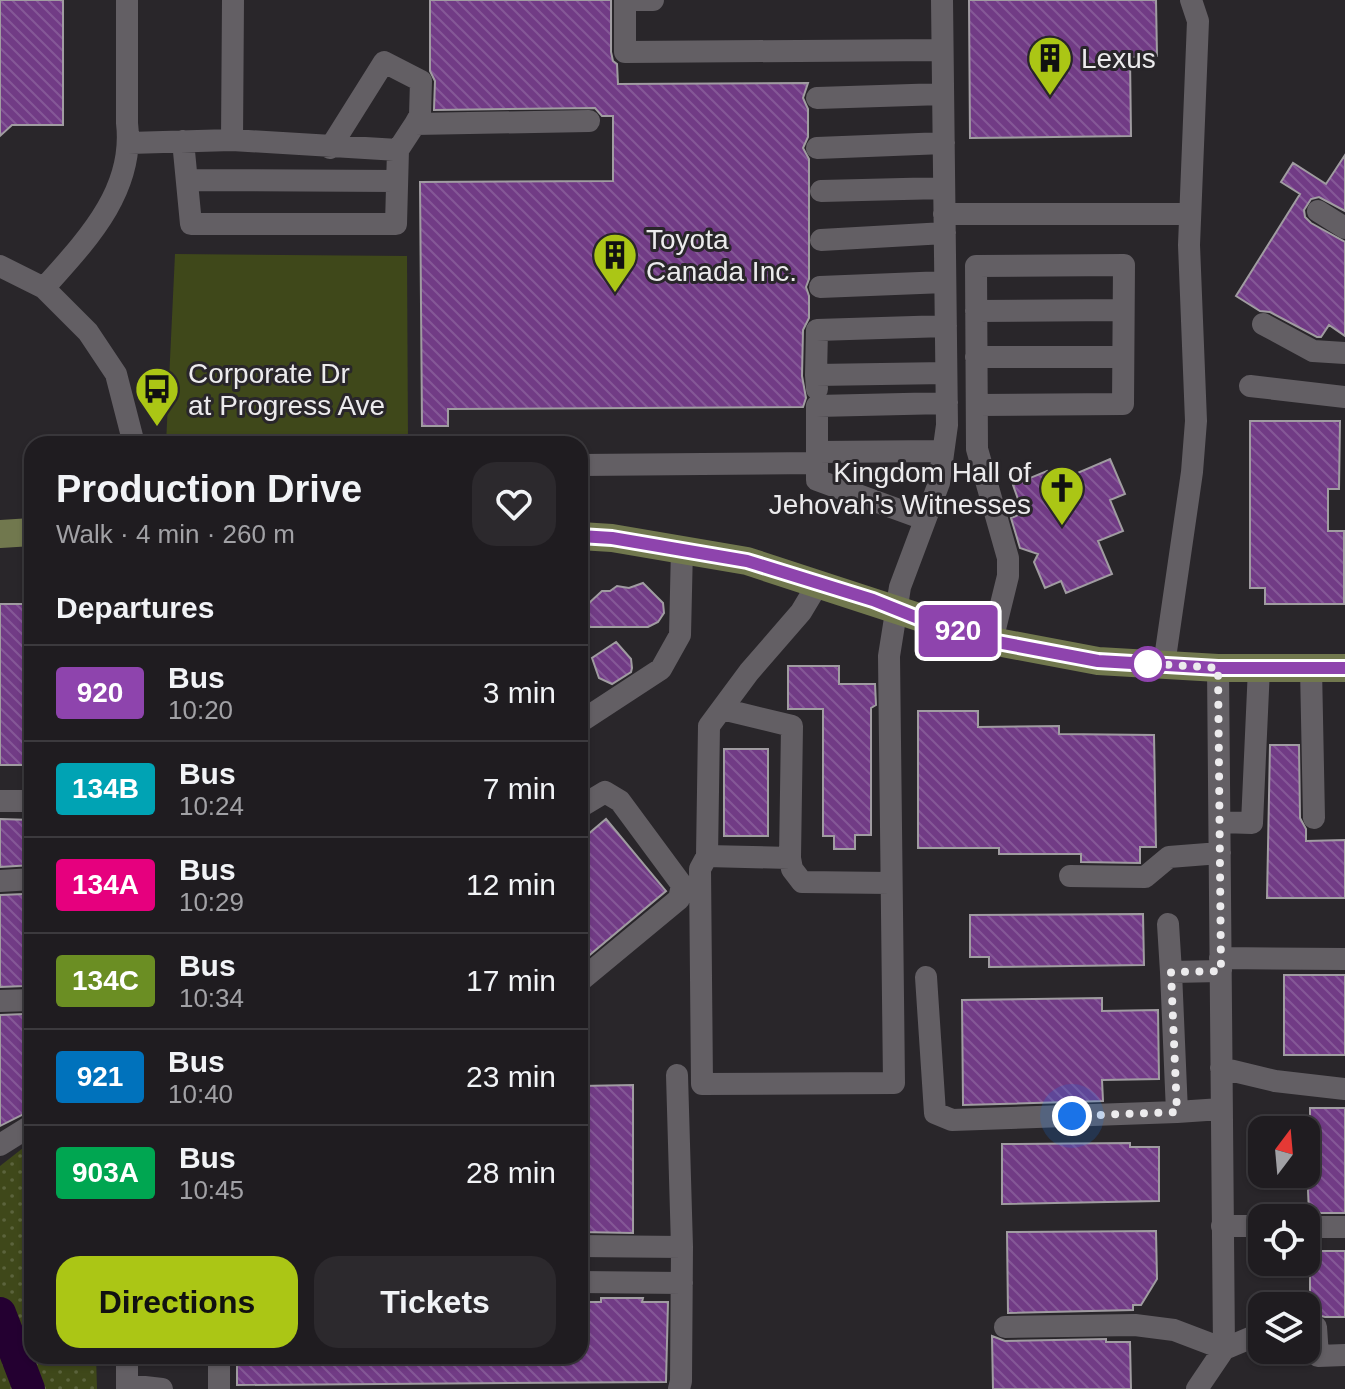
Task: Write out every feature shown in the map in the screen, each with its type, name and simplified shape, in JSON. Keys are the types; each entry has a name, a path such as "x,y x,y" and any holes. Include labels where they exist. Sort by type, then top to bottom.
{"main road":[{"path":"0,534 24,532"},
{"path":"588,536 682,548 747,561 992,641 1098,661 1218,668 1345,668"}],"street":[{"path":"44,288 71,258 118,193 128,133 127,0"},
{"path":"232,140 233,0"},
{"path":"653,0 625,0 625,52 942,50"},
{"path":"819,582 801,612 749,672 709,726 707,856 700,869 702,1084 894,1083 889,656 895,610 939,483 947,403 942,0"},
{"path":"1164,665 1192,472 1196,421 1189,245 1198,21 1191,0"},
{"path":"183,141 191,224 396,224 398,150 420,115 421,81 384,62 330,148"},
{"path":"817,98 943,94"},
{"path":"415,124 589,121"},
{"path":"128,133 183,141 232,140 398,150"},
{"path":"817,148 944,143"},
{"path":"187,180 397,181"},
{"path":"821,191 944,188"},
{"path":"1318,211 1345,228"},
{"path":"821,240 944,224 1190,214"},
{"path":"977,405 1123,404 1124,265 976,266 977,449 1008,558 1008,576 992,641"},
{"path":"0,266 44,288 88,332 116,374 132,436"},
{"path":"820,287 945,282"},
{"path":"976,311 1123,310"},
{"path":"1263,324 1313,351 1345,353"},
{"path":"924,519 817,480 817,330 946,326"},
{"path":"976,357 1123,357"},
{"path":"816,375 946,373"},
{"path":"1250,386 1345,397"},
{"path":"817,406 947,403"},
{"path":"588,465 943,451"},
{"path":"588,717 661,669 680,635 682,548"},
{"path":"1218,668 1224,1349"},
{"path":"1220,822 1252,823 1259,668"},
{"path":"1311,668 1314,818"},
{"path":"722,709 792,726 790,858 792,869 802,882 890,883"},
{"path":"588,802 605,792 620,801 682,885 679,899 588,974"},
{"path":"0,801 24,801"},
{"path":"1070,876 1145,877 1169,857 1220,853"},
{"path":"707,856 790,858"},
{"path":"0,881 24,880"},
{"path":"1168,924 1177,1112"},
{"path":"1171,972 1220,964 1345,959"},
{"path":"926,977 935,1113 952,1120 1221,1109"},
{"path":"0,1001 24,1000"},
{"path":"1221,1068 1275,1081 1345,1089"},
{"path":"677,1075 682,1247 679,1389"},
{"path":"0,1145 24,1130"},
{"path":"1222,1226 1248,1226"},
{"path":"1320,1227 1345,1227"},
{"path":"588,1246 682,1247"},
{"path":"588,1282 682,1283"},
{"path":"1005,1327 1135,1325 1174,1330 1224,1349"},
{"path":"1197,1389 1224,1349 1248,1339"},
{"path":"1320,1356 1345,1355"},
{"path":"127,1364 127,1387 162,1389"},
{"path":"219,1364 219,1389"}],"green space":[{"path":"175,254 407,256 408,436 166,436"},
{"path":"24,1147 24,1364 96,1364 97,1389 0,1389 0,1166"}],"building":[{"path":"0,0 63,0 63,125 12,125 0,136"},
{"name":"Toyota Canada Inc.","path":"430,0 611,0 611,52 617,64 618,84 808,83 803,98 808,109 808,137 803,148 809,159 809,279 806,287 809,318 803,330 802,376 806,398 803,407 448,409 448,426 422,426 420,182 613,181 613,116 602,116 595,108 434,110 435,81 430,71"},
{"name":"Lexus","path":"969,0 1156,0 1157,56 1130,57 1131,136 970,138"},
{"path":"1345,155 1345,211 1319,197 1311,199 1304,210 1305,217 1311,223 1345,242 1345,336 1329,325 1321,337 1317,337 1270,312 1260,311 1236,296 1300,194 1281,182 1293,163 1326,184"},
{"path":"1250,421 1340,421 1339,489 1328,489 1328,531 1344,531 1344,604 1265,604 1265,588 1250,588"},
{"name":"Kingdom Hall of Jehovah's Witnesses","path":"1110,459 1125,494 1110,500 1123,531 1098,541 1112,574 1066,593 1061,581 1045,588 1034,562 1038,554 1020,548 1011,518 1023,513 1013,485 1047,471 1052,484"},
{"path":"643,583 663,603 664,613 658,622 648,627 588,627 588,604 602,591 610,591 617,586 629,588"},
{"path":"0,604 24,604 24,765 0,765"},
{"path":"616,642 631,659 632,668 631,672 612,684 599,678 592,658"},
{"path":"788,666 839,666 839,684 875,684 876,705 871,708 871,835 855,835 855,849 834,849 834,836 823,836 823,709 788,709"},
{"path":"918,711 978,711 978,727 1059,726 1059,734 1154,735 1156,847 1140,847 1140,863 1081,862 1081,854 999,854 999,848 918,848"},
{"path":"1270,745 1299,745 1300,818 1306,829 1306,841 1345,840 1345,898 1267,898"},
{"path":"724,749 768,749 768,836 724,836"},
{"path":"0,819 24,820 24,866 0,867"},
{"path":"606,819 666,891 588,956 588,834"},
{"path":"24,894 24,986 0,987 0,895"},
{"path":"1143,914 1144,965 989,967 989,957 970,957 970,915"},
{"path":"1284,975 1345,975 1345,1055 1284,1055"},
{"path":"1102,998 1102,1011 1158,1010 1159,1079 1102,1080 1103,1101 963,1105 962,1000"},
{"path":"24,1014 24,1114 0,1126 0,1015"},
{"path":"633,1085 633,1233 588,1232 588,1086"},
{"path":"1310,1108 1345,1108 1345,1213 1320,1213 1320,1204 1309,1204 1308,1188 1320,1188 1320,1116 1310,1116"},
{"path":"1130,1143 1130,1147 1159,1147 1159,1201 1002,1204 1002,1144"},
{"path":"1156,1231 1157,1279 1141,1305 1133,1305 1133,1310 1008,1313 1007,1232"},
{"path":"1320,1251 1345,1251 1345,1317 1320,1316 1320,1292 1310,1292 1310,1276 1320,1276"},
{"path":"601,1298 643,1298 642,1302 668,1302 666,1382 237,1385 237,1364 588,1364 588,1302 601,1302"},
{"path":"992,1336 1005,1341 1106,1339 1106,1342 1130,1342 1131,1389 993,1389"}],"waterway":[{"path":"0,1313 29,1389"}],"bus line":[{"name":"920","path":"588,536 682,548 747,561 992,641 1098,661 1218,668 1345,668"}],"place":[{"name":"Lexus","path":"1050,97"},
{"name":"Toyota Canada Inc.","path":"615,294"},
{"name":"Corporate Dr at Progress Ave","path":"157,428"},
{"name":"Kingdom Hall of Jehovah's Witnesses","path":"1062,527"}],"route":[{"path":"1072,1116 1177,1112 1171,972 1221,971 1218,668 1142,663 1148,664"}]}
